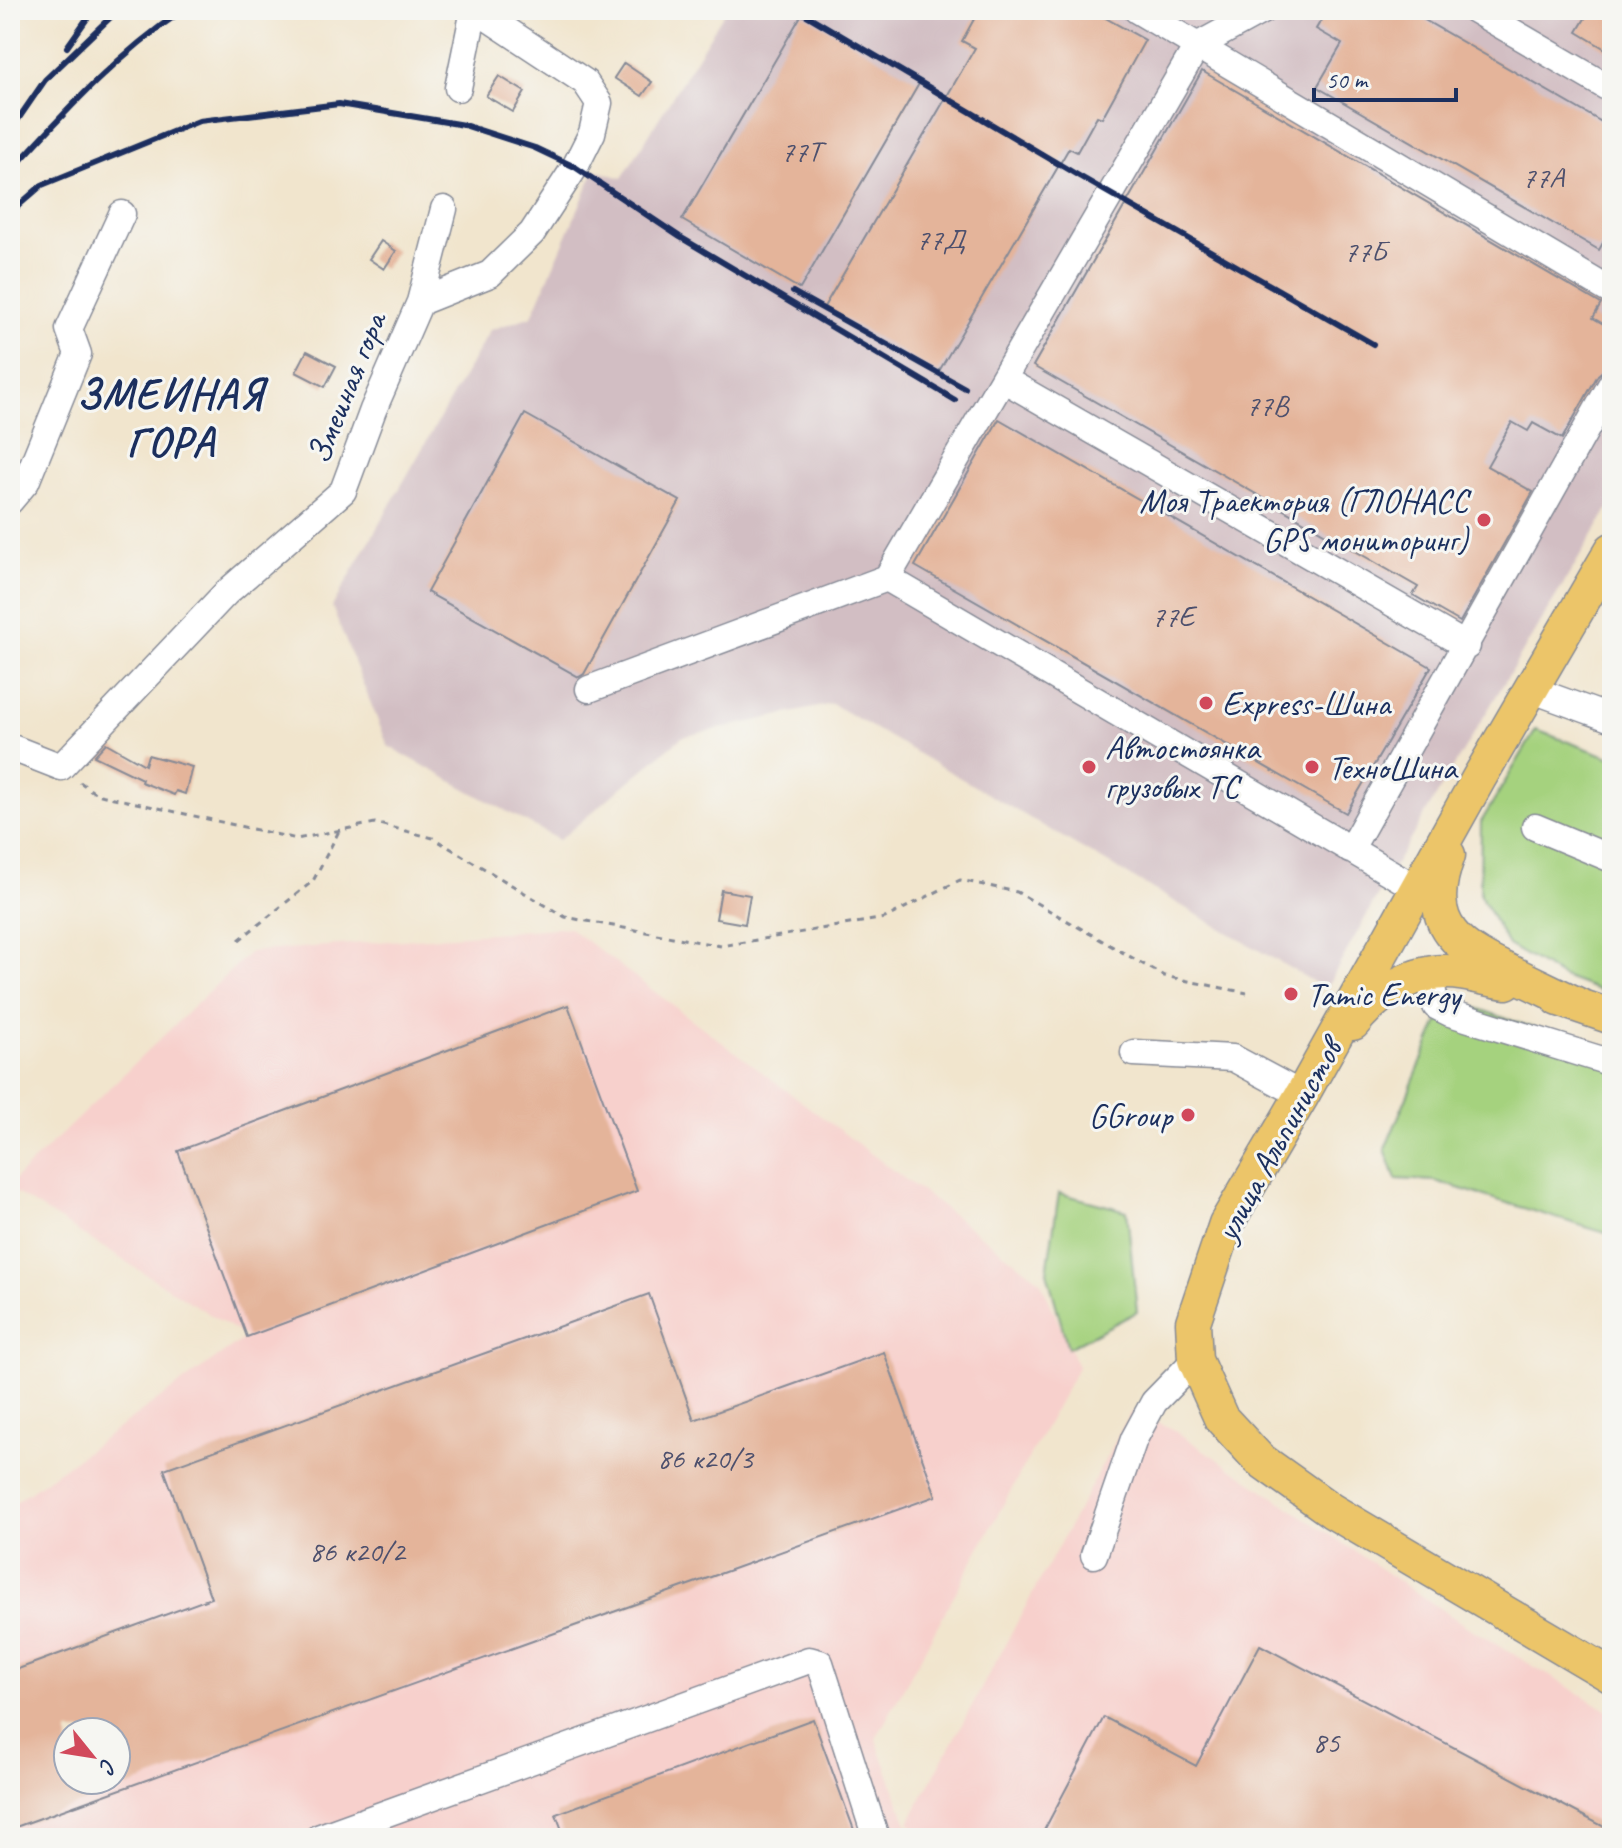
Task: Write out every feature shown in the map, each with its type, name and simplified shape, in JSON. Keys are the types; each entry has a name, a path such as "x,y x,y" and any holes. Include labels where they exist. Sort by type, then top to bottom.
{"main road":[{"name":"улица Альпинистов","path":"1612,550 1226,1224 1193,1322 1195,1360 1221,1418 1259,1459 1332,1511 1612,1676"},
{"path":"1479,778 1442,872 1439,887 1443,918 1455,939 1488,963 1580,1006"},
{"path":"1388,940 1612,1017"},
{"path":"1305,1090 1363,1011 1383,993 1429,974 1446,971 1513,983"}],"street":[{"path":"458,88 475,10"},
{"name":"Змеиная гора","path":"61,767 226,593 343,491 373,410 420,302 490,274 532,233 575,167 592,133 599,103 585,82 475,10"},
{"path":"1137,10 1612,292"},
{"path":"589,689 887,578 1197,46 1263,10"},
{"path":"1475,10 1612,90"},
{"path":"420,302 444,209"},
{"path":"10,501 26,482 78,354 69,329 122,214"},
{"path":"1003,379 1467,646"},
{"path":"1350,850 1612,383"},
{"path":"887,578 1418,889"},
{"path":"1530,689 1612,719"},
{"path":"10,747 61,767"},
{"path":"1535,827 1612,859"},
{"path":"1429,974 1436,1006 1612,1063"},
{"path":"1134,1053 1233,1058 1305,1090"},
{"path":"1094,1555 1134,1439 1154,1402 1195,1360"},
{"path":"318,1838 809,1660 820,1663 876,1838"}],"path":[{"path":"61,767 96,794 297,839 375,823 433,838 565,917 721,946 885,918 960,880 1017,892 1164,976 1247,993"},
{"path":"239,940 313,881 339,831"}],"shaded area":[{"path":"726,10 1612,10 1612,503 1390,873 1326,989 832,704 682,737 559,840 388,746 332,607 490,330 532,316 595,170 622,178"},
{"path":"568,927 1040,1280 1078,1367 876,1739 912,1838 10,1838 10,1506 246,1337 10,1189 10,1184 250,952"},
{"path":"1131,1412 1171,1428 1466,1626 1612,1713 1612,1838 925,1838 909,1822"}],"green space":[{"path":"1536,730 1612,758 1612,995 1563,977 1508,945 1480,895 1481,822"},
{"path":"1448,998 1612,1051 1612,1235 1435,1181 1396,1179 1385,1149"},
{"path":"1059,1193 1127,1211 1137,1312 1068,1348 1047,1272"}],"building":[{"path":"979,10 1091,10 1145,40 1102,118 1097,116 1077,152 1069,148 938,373 824,307 975,48 962,41"},
{"path":"1327,10 1407,10 1612,128 1612,227 1599,250 1317,87 1342,44 1316,29"},
{"path":"1590,10 1612,10 1612,53 1577,32"},
{"path":"802,14 920,82 800,289 682,220"},
{"path":"624,63 652,82 642,96 614,78"},
{"path":"1202,71 1601,304 1593,318 1612,329 1612,359 1598,375 1562,439 1533,423 1528,431 1512,422 1487,466 1533,492 1460,622 1413,595 1418,587 1033,366"},
{"path":"499,76 525,92 513,112 486,96"},
{"path":"381,241 396,251 384,269 369,259"},
{"path":"307,351 336,366 325,387 296,372"},
{"path":"525,414 680,501 584,674 579,677 427,592"},
{"path":"999,419 1431,667 1346,813 915,566"},
{"path":"106,743 145,765 148,755 192,767 185,794 176,791 174,795 141,782 142,779 94,756"},
{"path":"721,890 750,895 745,924 716,919"},
{"path":"568,1005 637,1191 247,1337 178,1151"},
{"path":"649,1294 694,1420 884,1352 936,1496 132,1785 132,1716 52,1716 52,1796 102,1796 10,1829 10,1672 211,1598 164,1469"},
{"path":"1260,1645 1612,1831 1612,1838 1040,1838 1104,1717 1196,1766"},
{"path":"813,1719 857,1838 565,1838 556,1814"}],"railway":[{"path":"67,47 93,10"},
{"path":"10,131 45,80 118,10"},
{"path":"10,172 113,66 183,10"},
{"path":"798,10 1079,176 1373,344"},
{"path":"10,213 42,185 199,121 339,104 464,125 535,148 575,167 680,237 955,400"},
{"path":"793,292 965,388"}],"place":[{"name":"Моя Траектория (ГЛОНАСС GPS мониторинг)","path":"1484,520"},
{"name":"Express-Шина","path":"1206,703"},
{"name":"Автостоянка грузовых ТС","path":"1089,767"},
{"name":"ТехноШина","path":"1312,767"},
{"name":"Tamic Energy","path":"1291,994"},
{"name":"GGroup","path":"1188,1115"}],"district":[{"name":"ЗМЕИНАЯ ГОРА","path":"171,418"}]}
